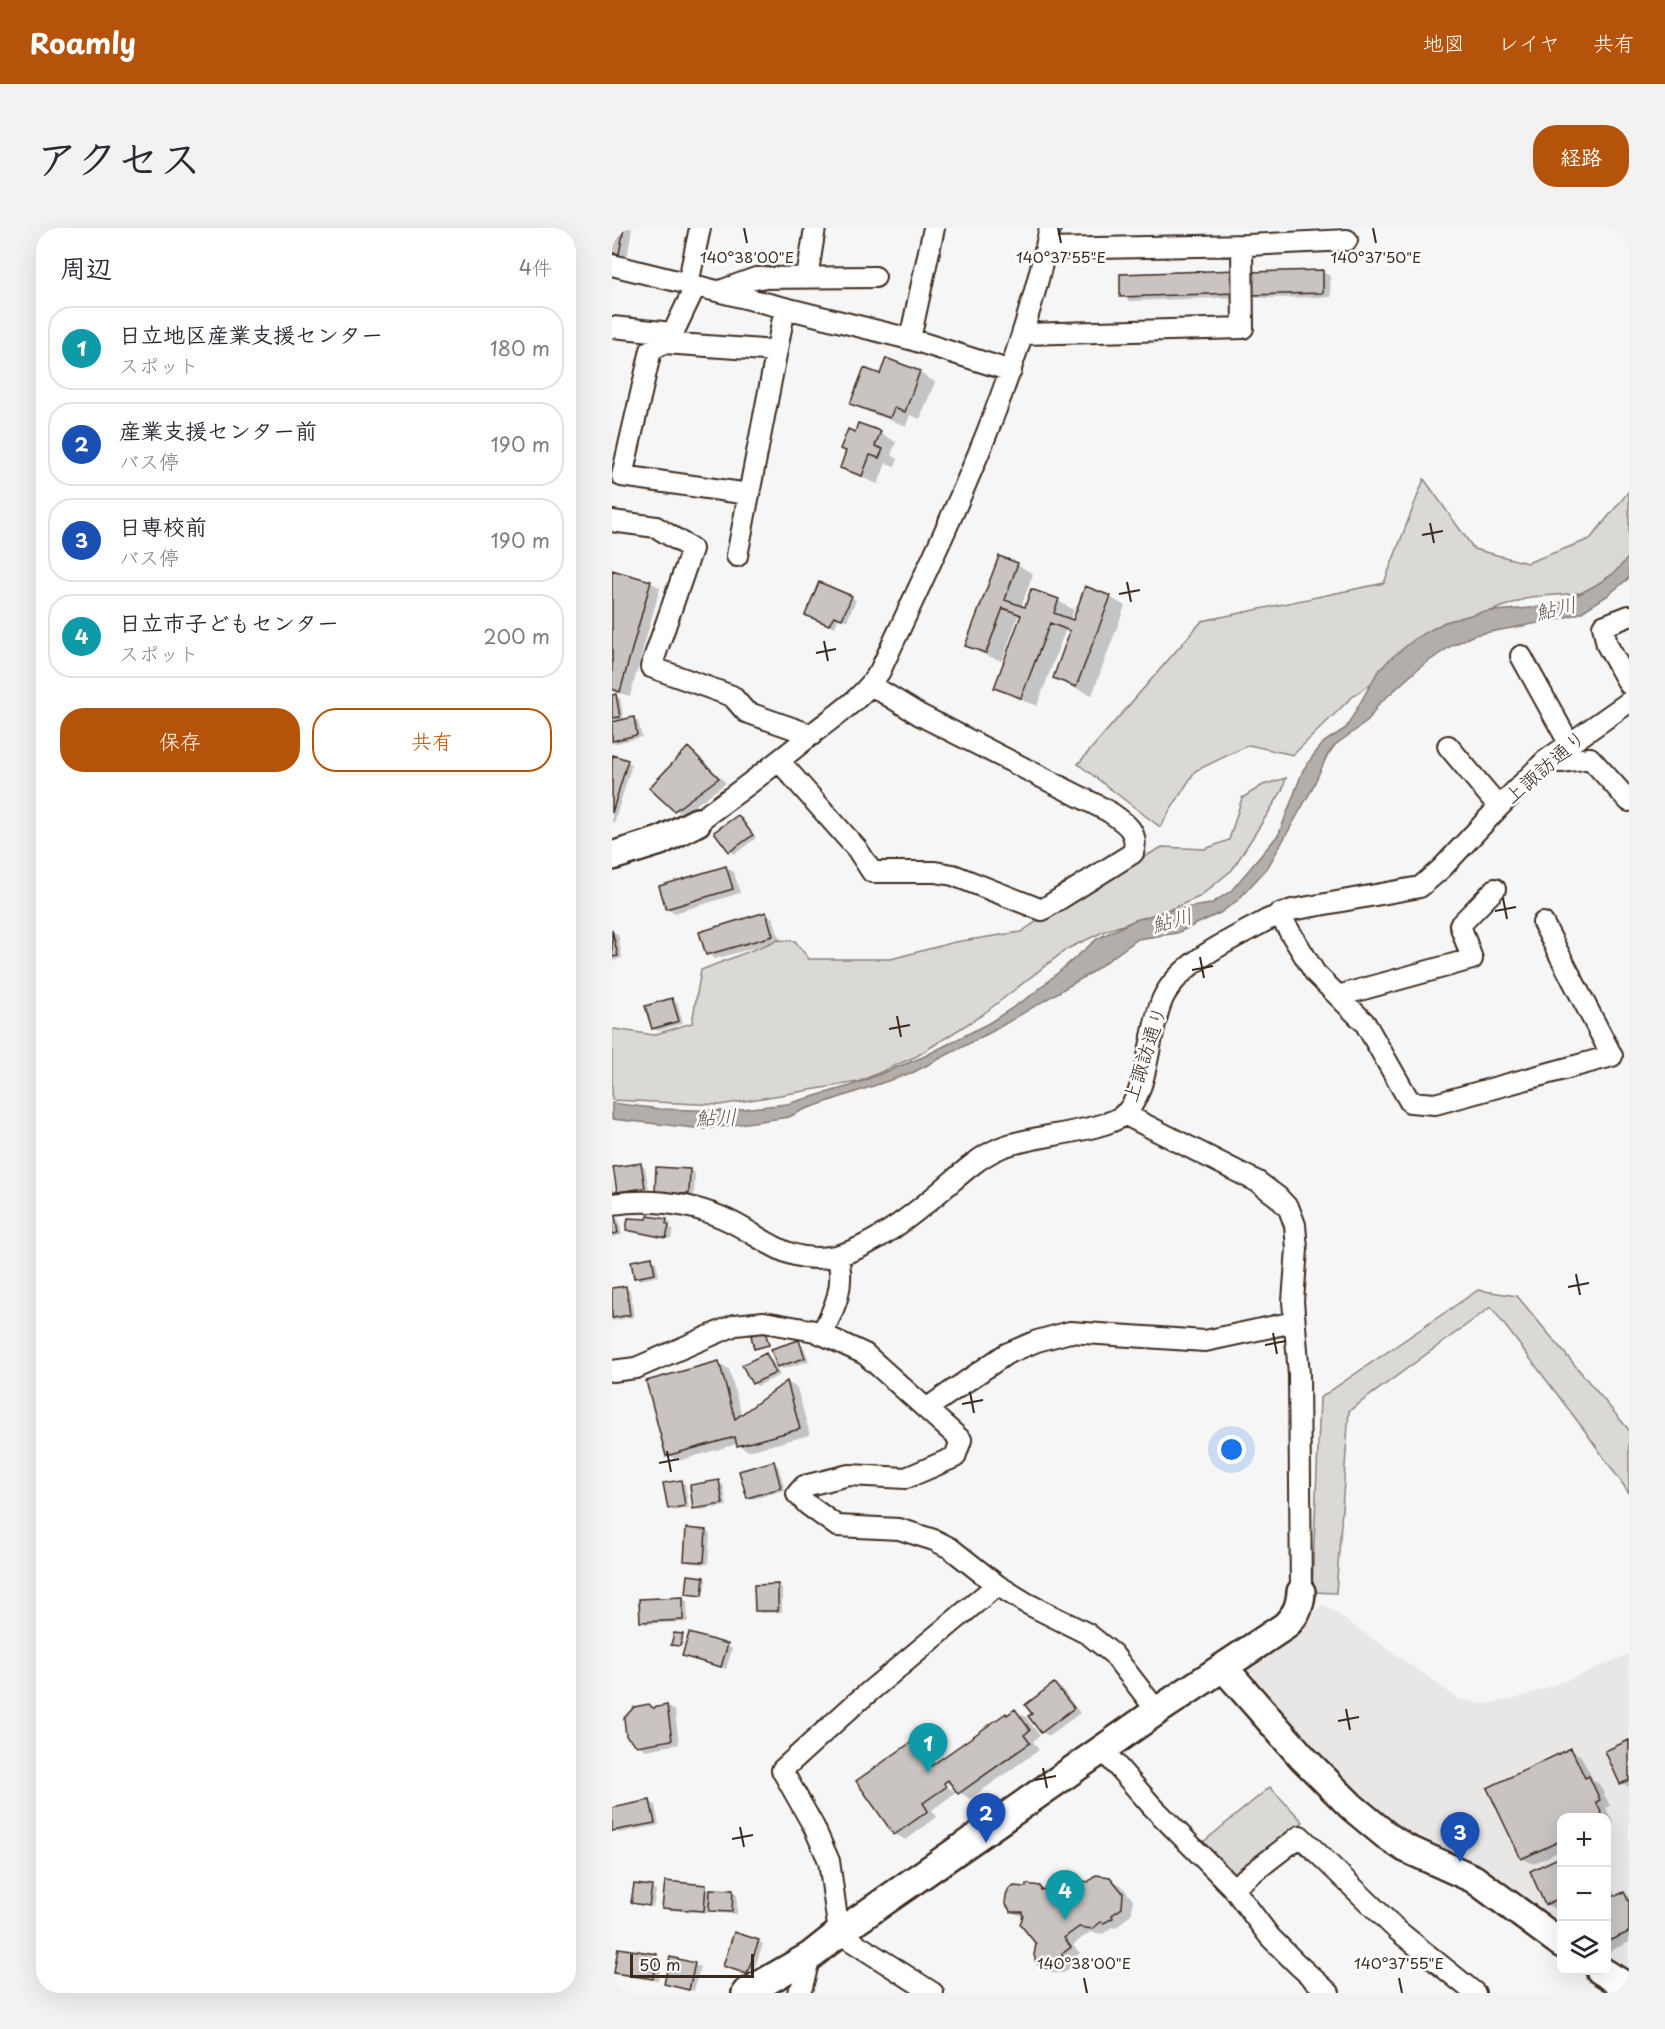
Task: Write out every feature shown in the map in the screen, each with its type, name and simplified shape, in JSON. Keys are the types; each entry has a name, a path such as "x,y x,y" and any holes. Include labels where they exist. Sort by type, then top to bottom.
{"street":[{"path":"700,228 692,285 670,338 651,350 622,476 749,494"},
{"path":"807,278 815,228"},
{"path":"910,339 934,228"},
{"path":"612,856 660,841 697,822 780,762 872,685 942,537 1002,396 1024,334 1050,228"},
{"path":"1046,249 1242,245 1347,240"},
{"path":"1024,334 1243,328 1242,245"},
{"path":"612,265 910,339 1011,371"},
{"path":"720,291 756,278 875,277"},
{"path":"737,556 785,308"},
{"path":"612,327 670,338 777,351"},
{"path":"612,521 656,527 692,549 651,667 732,696 746,712 812,735"},
{"path":"1629,616 1603,626 1607,645 1629,684"},
{"path":"1521,656 1569,743"},
{"path":"780,762 857,849 872,872 935,872 953,875 1042,910 1133,853 1136,844 1133,833 1128,825 1108,811 920,715 872,685"},
{"name":"上諏訪通り","path":"612,1203 657,1202 698,1209 724,1219 774,1248 798,1256 820,1258 837,1256 872,1241 941,1191 975,1161 1001,1148 1099,1125 1116,1120 1125,1114 1139,1090 1156,1015 1164,996 1184,970 1279,914 1326,903 1420,887 1441,869 1498,807 1545,761 1629,702"},
{"path":"1448,746 1498,807"},
{"path":"1545,761 1561,762 1590,758 1629,801"},
{"path":"1338,996 1472,958 1460,925 1495,889"},
{"path":"1279,914 1315,973 1365,1023 1410,1102 1435,1104 1612,1056 1543,923"},
{"path":"746,1993 810,1956 839,1933 1102,1749 1224,1668 1289,1621 1300,1606 1299,1375 1293,1301 1297,1249 1295,1225 1289,1209 1278,1197 1258,1182 1125,1114"},
{"path":"821,1334 834,1311 840,1287 841,1268 837,1256"},
{"path":"612,1371 636,1368 735,1325 764,1322 815,1331 865,1354 961,1440 956,1457 906,1478 849,1475 804,1486 797,1494 837,1526 899,1529 934,1540 950,1548 997,1585 1026,1603 1088,1634 1113,1654 1157,1711"},
{"path":"926,1409 1005,1354 1037,1341 1070,1332 1205,1341 1294,1322"},
{"path":"933,1993 839,1933 829,1861 814,1827 782,1770 857,1701 997,1585"},
{"path":"1224,1668 1303,1758 1352,1808 1405,1848 1474,1879 1557,1940"},
{"path":"1102,1749 1152,1806 1233,1888 1270,1937 1329,1993"},
{"path":"1233,1888 1300,1836 1397,1930 1475,1993"},
{"path":"798,1993 802,1987 810,1956"},
{"path":"1607,1975 1629,1988"}],"shaded area":[{"path":"1424,479 1474,549 1527,563 1590,539 1629,491 1629,574 1593,592 1530,597 1449,626 1351,698 1293,755 1249,745 1195,771 1160,827 1078,764 1202,621 1384,583"},
{"path":"1286,778 1282,791 1232,870 1199,897 1105,931 1067,949 982,1015 917,1056 858,1082 720,1105 612,1100 612,1031 615,1029 653,1035 692,1023 701,970 778,940 795,941 809,959 891,959 955,942 1021,932 1075,895 1162,847 1205,849 1229,840 1242,798 1263,785"},
{"path":"1478,1290 1517,1296 1629,1430 1629,1493 1491,1307 1349,1411 1336,1593 1312,1592 1320,1398"},
{"path":"1323,1604 1459,1699 1483,1704 1515,1699 1629,1654 1629,1973 1611,1963 1611,1813 1557,1813 1557,1926 1401,1835 1300,1738 1242,1670 1285,1638"},
{"path":"1270,1787 1303,1822 1233,1878 1202,1843"}],"water":[{"name":"鮎川","path":"1629,557 1629,578 1607,596 1580,613 1474,635 1451,646 1419,668 1378,705 1368,721 1335,745 1268,867 1238,900 1220,913 1177,933 1138,939 1089,974 993,1031 914,1072 803,1110 789,1117 704,1129 612,1119 612,1103 660,1109 724,1111 787,1104 850,1086 923,1057 989,1023 1032,995 1097,939 1135,920 1172,910 1211,904 1231,891 1279,834 1303,770 1324,742 1346,728 1377,673 1390,659 1416,638 1445,622 1482,612 1542,607 1564,602 1613,574"}],"building":[{"path":"612,228 624,228 619,254 612,253"},
{"path":"1238,270 1238,293 1120,297 1120,274"},
{"path":"1323,270 1323,293 1249,295 1248,272"},
{"path":"886,358 920,371 905,412 894,408 890,418 850,404 864,368 880,374"},
{"path":"858,423 881,431 875,446 883,449 879,458 870,455 862,476 840,468 846,451 840,449 848,429 855,432"},
{"path":"999,556 1018,563 1005,600 1025,607 1031,589 1059,599 1054,613 1073,620 1085,586 1111,596 1076,687 1053,678 1070,631 1050,623 1021,698 994,688 1021,615 1003,608 986,653 965,646"},
{"path":"612,570 651,581 620,692 612,689"},
{"path":"819,582 852,596 842,619 834,616 829,625 805,615"},
{"path":"616,694 620,717 612,718 612,695"},
{"path":"634,717 637,735 612,741 612,722"},
{"path":"688,747 719,778 674,811 649,788"},
{"path":"613,755 628,760 612,813 612,759"},
{"path":"738,815 753,835 729,852 714,832"},
{"path":"726,866 733,889 666,909 659,886"},
{"path":"766,912 773,936 706,955 699,932"},
{"path":"612,930 618,956 612,957"},
{"path":"672,998 679,1021 652,1029 645,1006"},
{"path":"641,1163 645,1188 617,1192 613,1167"},
{"path":"656,1167 690,1169 689,1194 655,1193"},
{"path":"612,1216 615,1216 618,1233 612,1234"},
{"path":"648,1216 667,1219 666,1224 669,1226 666,1238 626,1230 628,1218 647,1219"},
{"path":"652,1257 655,1274 634,1278 631,1261"},
{"path":"626,1286 630,1315 612,1318 612,1288"},
{"path":"765,1331 769,1345 754,1349 751,1335"},
{"path":"799,1340 805,1358 777,1367 771,1349"},
{"path":"766,1353 776,1373 752,1384 742,1365"},
{"path":"719,1361 735,1419 787,1381 800,1429 737,1446 735,1437 666,1456 646,1381"},
{"path":"774,1461 781,1488 747,1498 739,1471"},
{"path":"681,1480 685,1506 668,1509 663,1483"},
{"path":"719,1480 723,1504 693,1509 690,1485"},
{"path":"686,1528 706,1530 704,1562 684,1561"},
{"path":"688,1575 704,1577 702,1596 686,1594"},
{"path":"778,1584 778,1611 755,1611 754,1585"},
{"path":"683,1597 683,1620 640,1622 639,1599"},
{"path":"674,1633 683,1634 680,1646 671,1645"},
{"path":"689,1633 728,1644 721,1667 682,1656"},
{"path":"1054,1683 1074,1708 1041,1733 1028,1716 1032,1714 1025,1705"},
{"path":"649,1704 653,1708 667,1705 672,1740 637,1746 626,1736 624,1718 634,1707"},
{"path":"1015,1709 1030,1730 1024,1735 1030,1743 958,1794 948,1780 944,1783 946,1787 923,1803 928,1811 894,1835 856,1781 913,1741 931,1766"},
{"path":"1629,1740 1629,1780 1620,1784 1605,1751"},
{"path":"1571,1748 1585,1778 1589,1776 1600,1800 1596,1802 1602,1813 1557,1813 1557,1842 1521,1859 1487,1788"},
{"path":"650,1800 655,1823 612,1831 612,1808"},
{"path":"1557,1858 1557,1899 1545,1905 1530,1871"},
{"path":"1096,1875 1110,1877 1123,1893 1122,1908 1112,1915 1113,1918 1104,1923 1101,1922 1092,1929 1079,1927 1064,1938 1071,1947 1062,1954 1063,1960 1052,1968 1041,1968 1034,1955 1036,1944 1020,1924 1022,1912 1011,1912 1005,1903 1009,1889 1014,1886 1026,1887 1026,1884 1040,1886 1041,1890 1047,1889 1055,1899 1056,1907 1084,1881 1088,1882"},
{"path":"665,1881 706,1885 704,1911 662,1908"},
{"path":"634,1884 652,1886 649,1906 631,1903"},
{"path":"710,1889 733,1890 732,1912 709,1911"},
{"path":"1624,1892 1629,1902 1629,1932 1611,1940 1611,1897"},
{"path":"734,1932 759,1940 747,1974 723,1966"},
{"path":"618,1948 657,1954 653,1979 614,1973"},
{"path":"670,1957 695,1963 689,1990 664,1984"}],"place":[{"name":"日立地区産業支援センター","path":"928,1773"},
{"name":"産業支援センター前","path":"986,1843"},
{"name":"日専校前","path":"1460,1862"},
{"name":"日立市子どもセンター","path":"1065,1920"}]}
